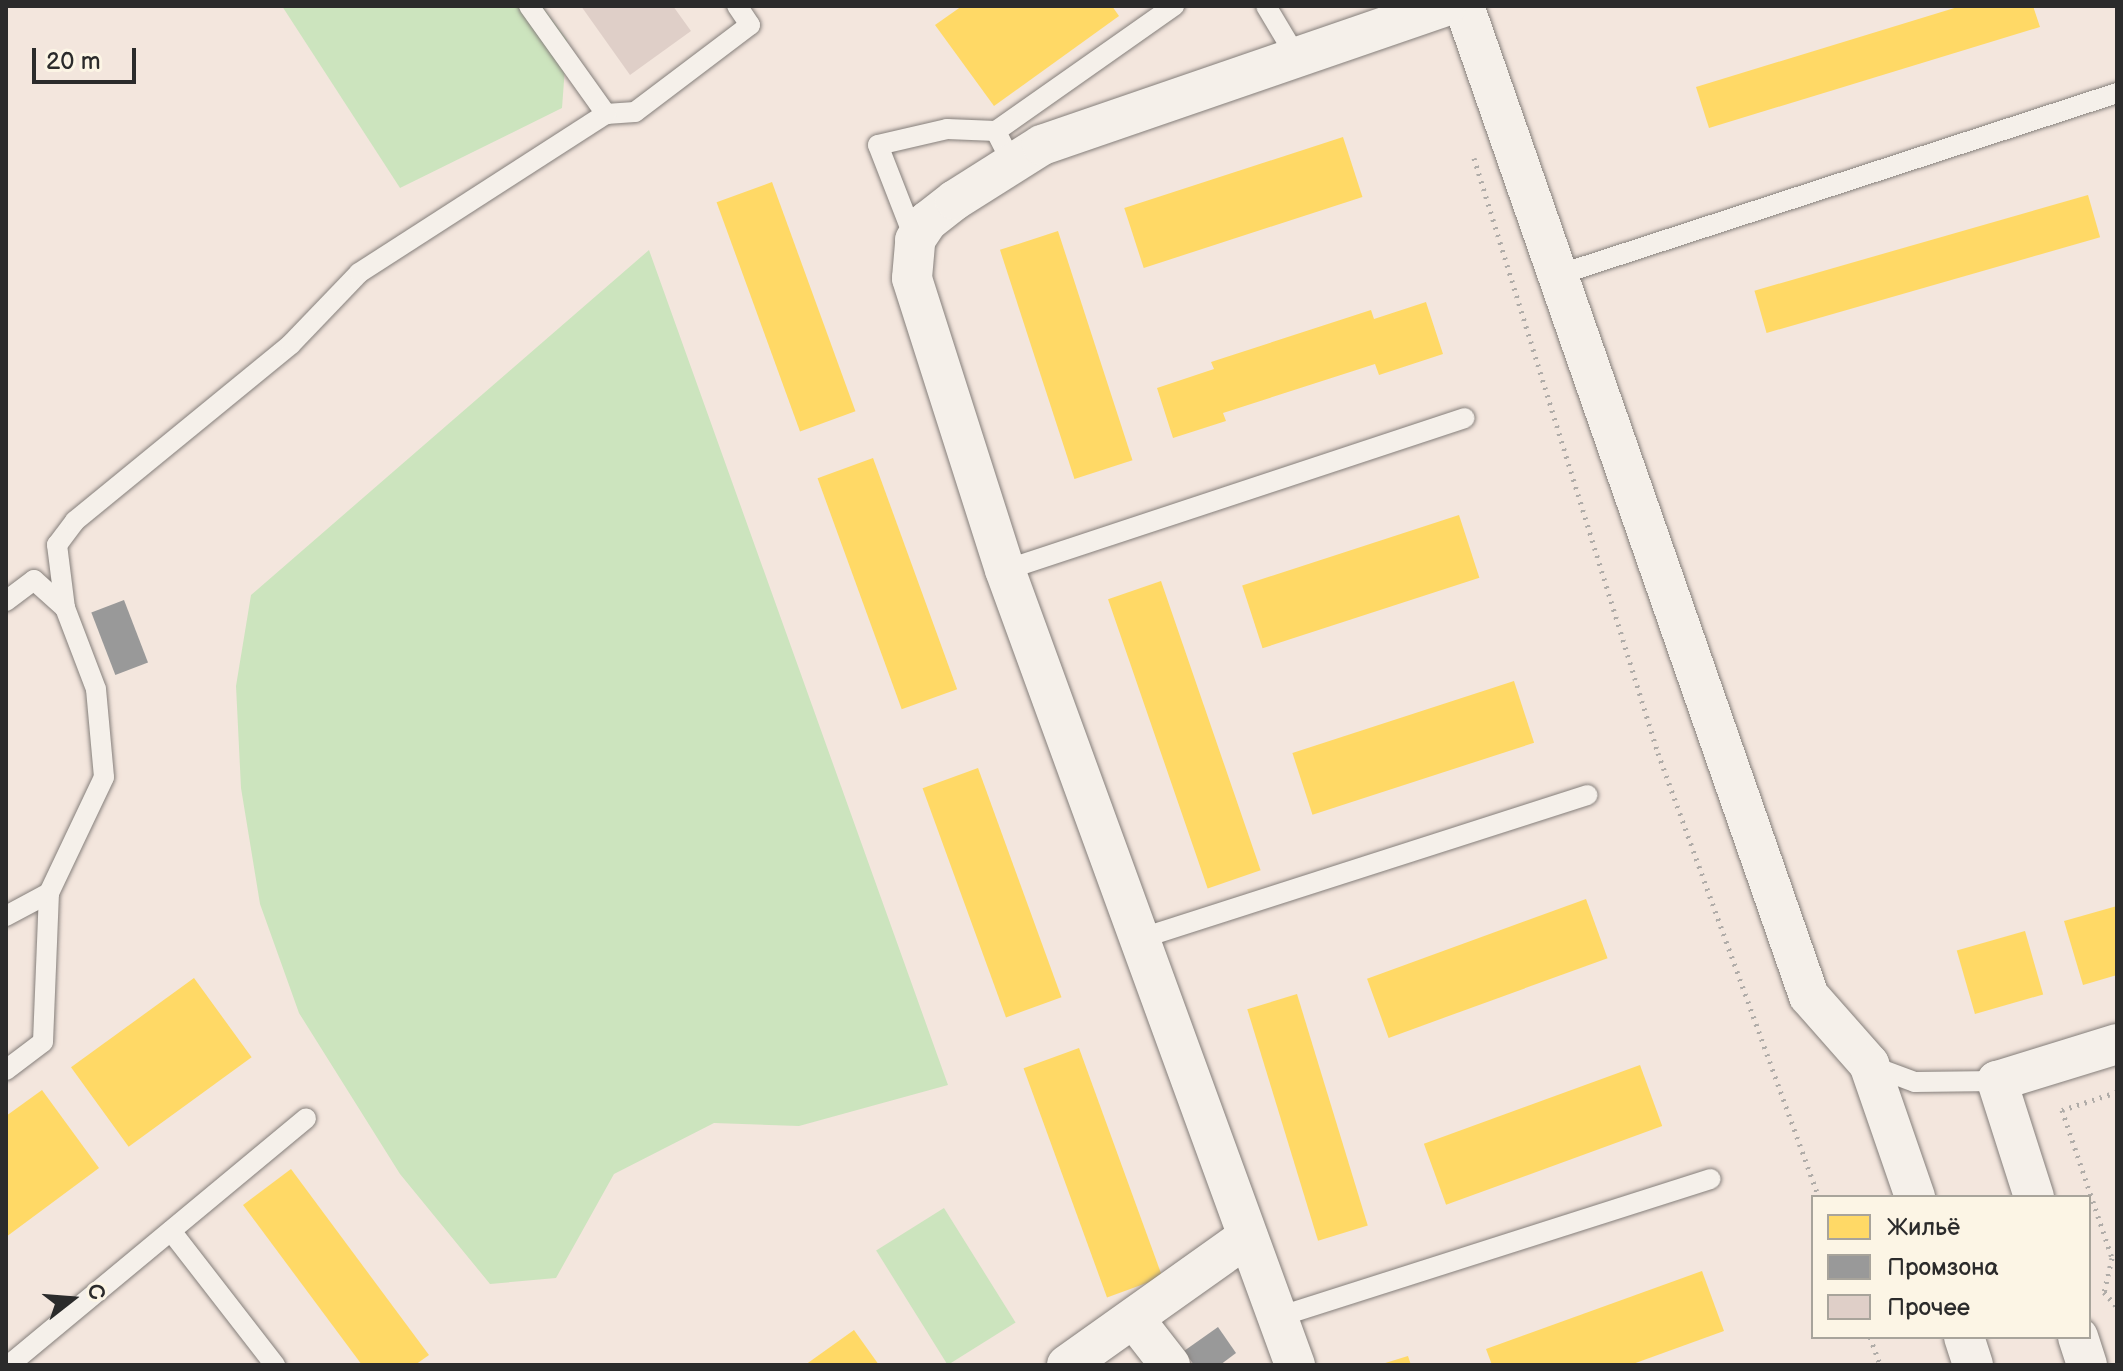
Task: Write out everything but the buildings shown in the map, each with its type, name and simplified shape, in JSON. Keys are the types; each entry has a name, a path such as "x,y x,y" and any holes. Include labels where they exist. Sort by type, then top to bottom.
{"street":[{"path":"1295,1365 1246,1238 1005,570 912,278 915,240 928,221 1004,147 1042,145 1446,6"},
{"path":"1464,6 1809,996 1869,1064 1914,1195"},
{"path":"2033,1195 1997,1081 2117,1044"},
{"path":"1067,1365 1135,1320 1246,1238"},
{"path":"1135,1320 1170,1365"},
{"path":"1965,1339 1973,1365"},
{"path":"2079,1339 2087,1365"}],"lane":[{"path":"529,6 606,114"},
{"path":"6,1070 43,1042 49,893 104,777 96,689 65,608 57,545 75,521 291,344 359,273 606,114 635,112 750,25 737,6"},
{"path":"915,240 878,145 947,129 1004,147 1174,6"},
{"path":"1266,6 1297,58"},
{"path":"1558,275 2117,93"},
{"path":"1005,570 1465,418"},
{"path":"6,601 34,580 65,608"},
{"path":"1139,939 1587,795"},
{"path":"6,916 49,893"},
{"path":"1869,1064 1915,1082 1997,1081"},
{"path":"9,1365 306,1118"},
{"path":"1278,1317 1711,1179"},
{"path":"171,1231 275,1365"}],"path":[{"path":"1472,151 1658,753 1818,1195"},
{"path":"2091,1195 2062,1110 2117,1092"},
{"path":"2091,1196 2112,1258 2104,1292 2117,1307"},
{"path":"1871,1339 1880,1365"}],"green space":[{"path":"282,6 542,6 567,40 562,108 400,188"},
{"path":"649,250 948,1085 799,1126 714,1123 614,1174 556,1278 490,1284 400,1174 299,1013 260,904 241,788 236,686 251,595"},
{"path":"944,1208 1016,1322 948,1365 876,1250"}]}
